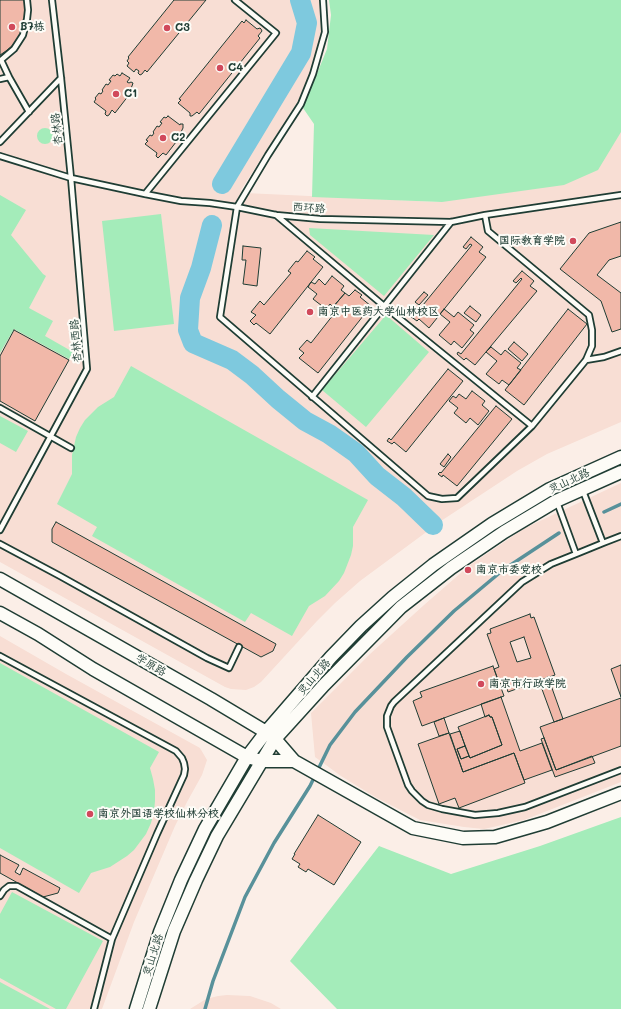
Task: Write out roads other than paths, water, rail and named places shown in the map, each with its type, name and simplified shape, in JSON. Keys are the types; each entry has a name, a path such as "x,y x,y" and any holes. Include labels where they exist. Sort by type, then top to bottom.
{"main road":[{"name":"灵山北路","path":"149,1009 174,931 217,836 262,761 271,736 331,657 361,626 393,597 433,565 492,524 550,489 621,457"},
{"name":"灵山北路","path":"136,1009 160,932 181,880 205,829 247,758 324,685 401,607 450,568 504,532 556,501 621,472"},
{"name":"学原路","path":"0,579 211,699 271,736 294,761 413,828 463,838 495,837 547,822 621,793"},
{"name":"学原路","path":"0,613 247,758 262,761 294,761"}],"lane":[{"path":"26,0 28,10 26,28 14,49 1,60 29,112"},
{"name":"杏林路","path":"52,0 62,78 71,178"},
{"path":"145,194 276,33 235,0"},
{"path":"323,0 326,32 313,74 301,104 237,207 220,317 428,496 442,499 457,498 532,426 586,360 592,346 590,315 488,231 485,216"},
{"path":"0,79 10,77"},
{"name":"杏林路","path":"0,142 62,78"},
{"name":"西环路","path":"0,156 71,178 145,194 181,201 237,207 276,215 320,219 451,222 621,195"},
{"name":"杏林西路","path":"0,530 87,369 71,178"},
{"path":"276,215 384,306 532,426"},
{"path":"312,397 451,222"},
{"path":"586,360 604,357 621,351"},
{"path":"0,408 71,448"},
{"path":"582,489 603,543"},
{"path":"556,501 576,554"},
{"path":"621,536 551,564 522,582 394,702 387,716 387,727 408,785 412,792 416,797 428,805 442,809 475,815 498,813 525,807 621,770"},
{"path":"0,544 207,658 229,668 239,647"},
{"path":"0,656 176,751 182,758 185,769 184,775 112,939 94,1009"},
{"path":"0,896 9,886 17,886 112,939"}],"waterway":[{"path":"222,184 301,53 307,23 300,0"},
{"path":"212,225 201,268 190,298 188,330 193,343 232,360 252,375 305,421 329,434 356,453 377,476 404,497 433,525"},
{"path":"604,512 621,504"},
{"path":"205,1009 213,981 245,897 274,843 310,786 330,745 355,712 407,657 454,611 503,570 559,533"}],"place":[{"name":"B7栋","path":"12,27"},
{"name":"C3","path":"167,28"},
{"name":"C4","path":"220,68"},
{"name":"C1","path":"116,94"},
{"name":"C2","path":"163,138"},
{"name":"国际教育学院","path":"573,241"},
{"name":"南京中医药大学仙林校区","path":"310,312"},
{"name":"南京市委党校","path":"468,570"},
{"name":"南京市行政学院","path":"481,684"},
{"name":"南京外国语学校仙林分校","path":"90,814"}]}
